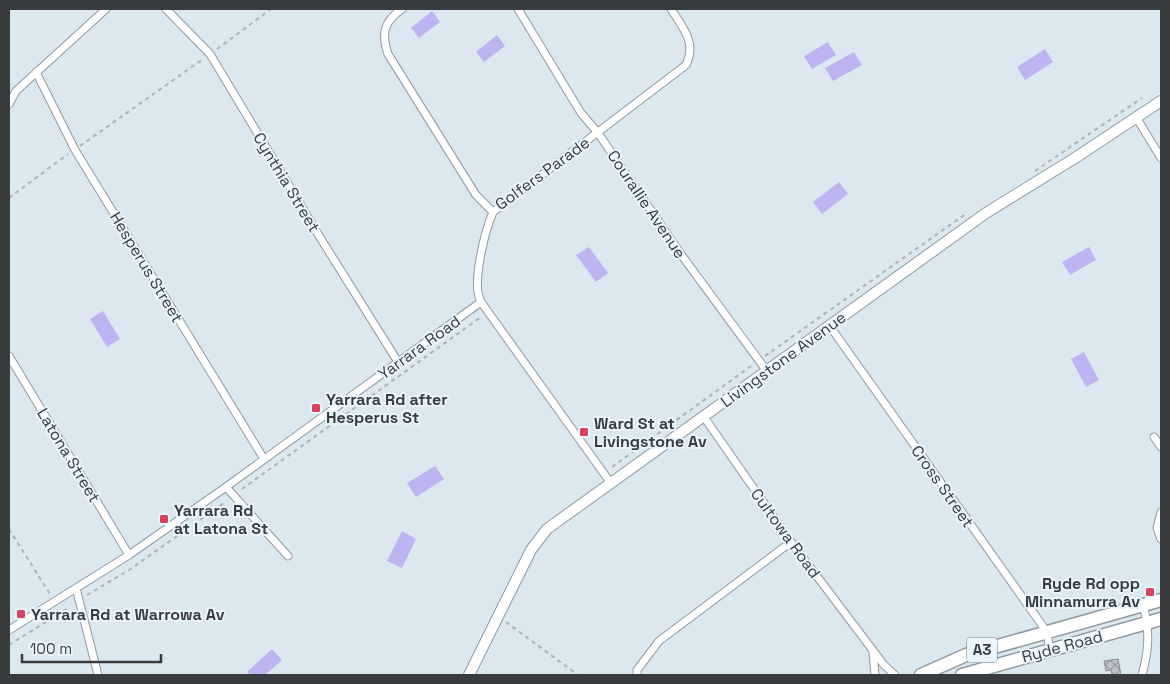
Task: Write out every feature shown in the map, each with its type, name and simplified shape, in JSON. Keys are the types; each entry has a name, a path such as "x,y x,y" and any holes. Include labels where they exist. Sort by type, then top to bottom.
{"highway":[{"name":"Ryde Road","path":"920,675 966,655 1161,600"},
{"name":"Ryde Road","path":"962,675 1161,619"}],"street":[{"path":"9,104 16,91 106,9"},
{"name":"Cynthia Street","path":"166,9 210,54 321,239 398,362"},
{"name":"Golfers Parade","path":"402,9 392,15 385,27 383,39 388,54 476,194 493,212 686,65 692,54 690,41 671,9"},
{"name":"Courallie Avenue","path":"518,9 580,113 598,133 680,253 766,370"},
{"name":"Hesperus Street","path":"36,72 75,150 264,459"},
{"name":"Livingstone Avenue","path":"469,675 538,539 562,516 704,418 766,370 986,213 1075,158 1161,101"},
{"path":"1136,117 1161,158"},
{"path":"493,212 488,223 476,284 481,302 610,482"},
{"name":"Yarrara Road","path":"9,630 128,555 226,487 481,302"},
{"name":"Cross Street","path":"829,325 1047,632 1050,650"},
{"name":"Latona Street","path":"9,356 128,555"},
{"name":"Cultowa Road","path":"704,418 791,542 870,646 895,675"},
{"path":"1154,437 1161,447"},
{"path":"226,487 288,556"},
{"path":"1161,512 1157,528 1161,539"},
{"path":"637,675 637,670 659,641 791,542"},
{"path":"76,588 98,675"},
{"path":"1142,675 1148,651 1148,622 1143,605"},
{"name":"Cultowa Road","path":"870,646 875,659 875,675"}],"path":[{"path":"9,198 271,9"},
{"path":"242,489 481,317"},
{"path":"612,467 751,366"},
{"path":"87,596 129,570 224,503"},
{"path":"9,528 55,601"},
{"path":"9,645 70,607"},
{"path":"498,616 578,675"}],"shaded area":[{"path":"432,11 440,22 419,38 411,28"},
{"path":"497,35 505,46 484,62 476,52"},
{"path":"828,42 836,55 812,69 804,56"},
{"path":"1045,49 1053,62 1025,80 1017,67"},
{"path":"854,52 862,65 833,81 825,68"},
{"path":"839,182 848,194 822,214 813,202"},
{"path":"589,247 608,273 596,282 576,255"},
{"path":"1089,247 1096,260 1070,275 1062,262"},
{"path":"103,311 120,339 107,347 90,319"},
{"path":"1084,352 1099,380 1086,387 1071,359"},
{"path":"435,466 444,479 416,497 407,483"},
{"path":"402,531 416,539 402,568 387,561"},
{"path":"272,649 282,660 265,675 251,675 247,672"}],"building":[{"path":"1118,659 1121,675 1112,675 1111,670 1106,671 1104,661"}],"place":[{"name":"Yarrara Rd after Hesperus St","path":"316,408"},
{"name":"Ward St at Livingstone Av","path":"584,432"},
{"name":"Yarrara Rd at Latona St","path":"164,519"},
{"name":"Ryde Rd opp Minnamurra Av","path":"1150,592"},
{"name":"Yarrara Rd at Warrowa Av","path":"21,614"}]}
